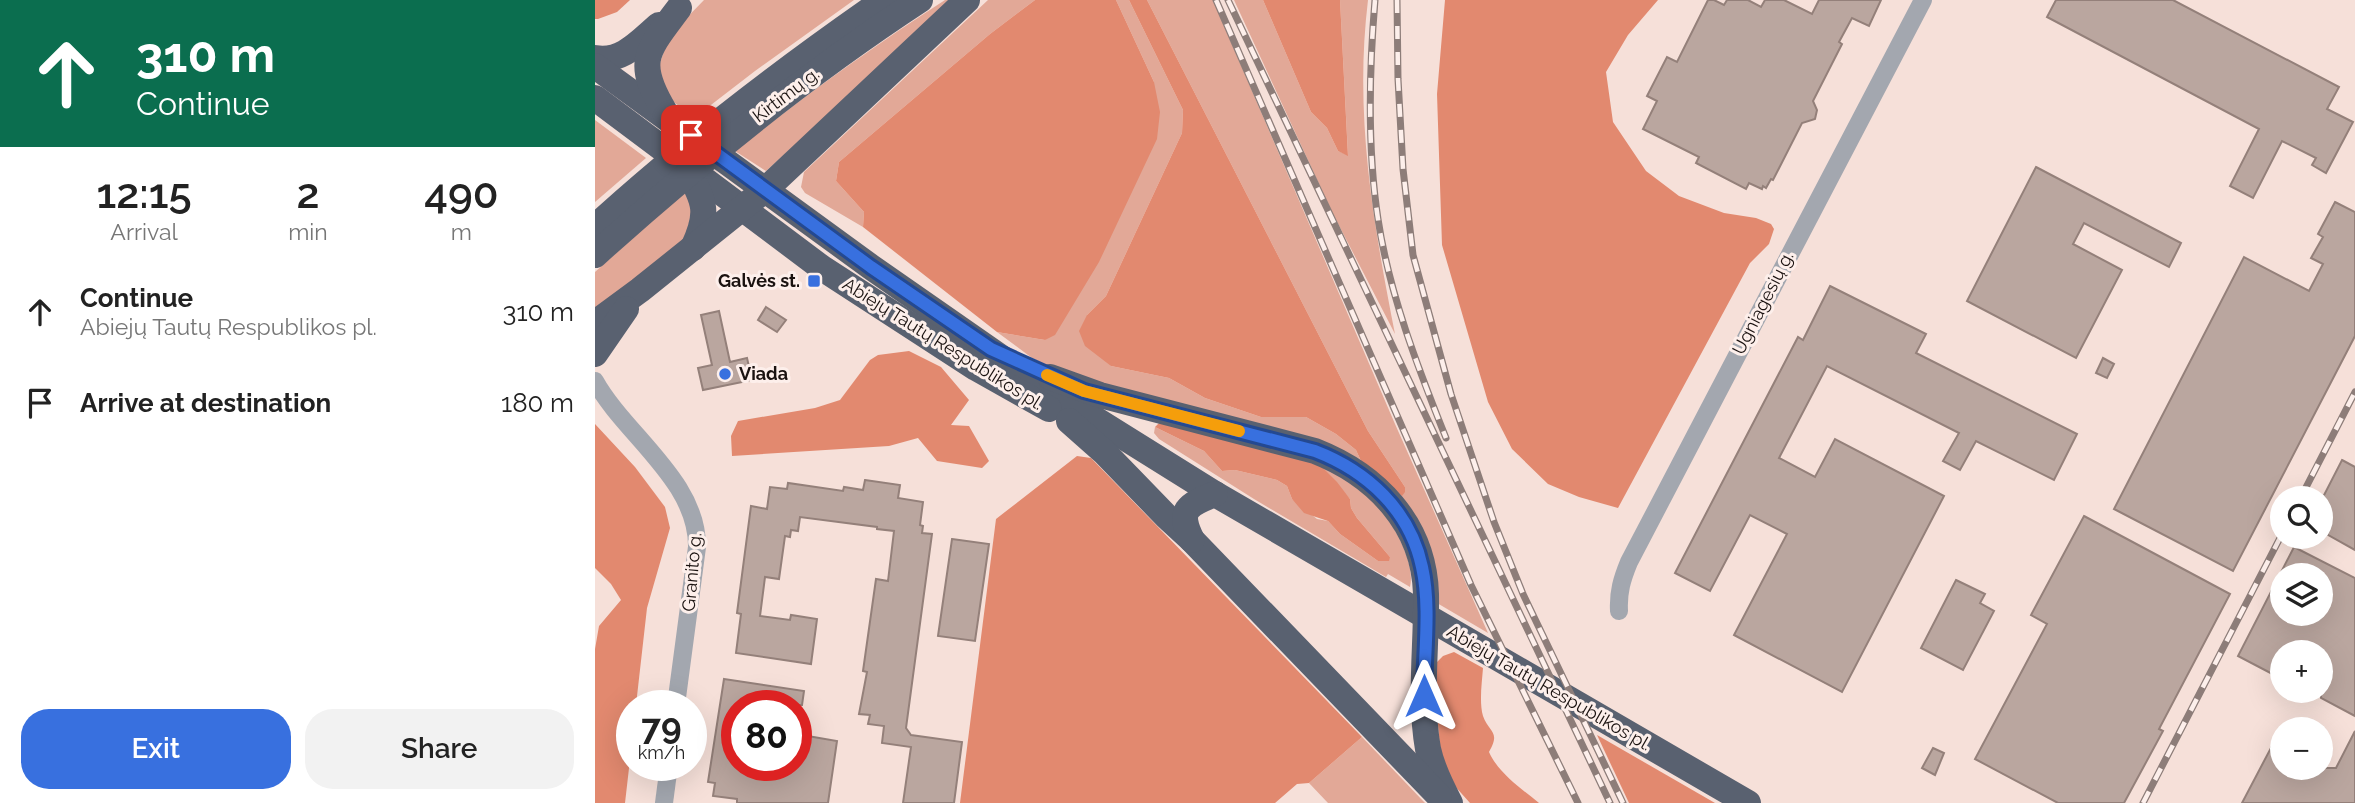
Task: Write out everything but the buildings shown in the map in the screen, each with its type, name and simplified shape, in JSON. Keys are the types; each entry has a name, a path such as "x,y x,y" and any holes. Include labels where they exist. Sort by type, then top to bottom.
{"highway":[{"name":"Kirtimų g.","path":"774,91 884,0"},
{"name":"Kirtimų g.","path":"595,255 611,221 667,163 774,91 840,54 920,0"},
{"path":"595,323 766,189 967,0"},
{"path":"595,58 612,59 623,54 683,4"},
{"path":"672,122 649,83 647,62 654,43 683,4"},
{"name":"Abiejų Tautų Respublikos pl.","path":"595,66 871,267 1042,386 1215,495 1748,803"},
{"name":"Abiejų Tautų Respublikos pl.","path":"596,100 822,268 976,368 1069,421 1134,444"},
{"path":"685,165 700,191 705,209 703,225 692,249"},
{"path":"595,354 640,290"},
{"path":"991,349 1084,391 1337,459 1384,494 1402,520 1422,567 1426,592 1424,722 1428,751 1448,803"},
{"path":"1069,421 1192,540 1448,803"},
{"path":"1192,540 1184,524 1185,514 1195,503 1215,495"},
{"path":"1387,741 1404,744 1412,741 1424,722"}],"street":[{"name":"Ugniagesių g.","path":"1619,611 1621,580 1629,562 1923,0"},
{"name":"Granito g.","path":"595,381 682,493 698,530 678,690"},
{"name":"Granito g.","path":"595,399 623,420"},
{"path":"664,803 667,781"}],"shaded area":[{"path":"595,0 630,0 617,12 595,19"},
{"path":"704,0 854,0 694,118 665,95 655,78 669,36"},
{"path":"945,0 956,0 766,171 735,151 838,73"},
{"path":"988,0 1035,0 990,34 839,162 836,181 864,212 863,227 805,193 801,187 804,172"},
{"path":"1035,0 1116,0 1154,82 1160,112 1157,139 1099,262 1055,335 1045,340 997,332 863,227 864,212 836,181 839,162 990,34"},
{"path":"1116,0 1129,0 1183,110 1182,133 1106,296 1087,315 1111,366 1169,378 1205,398 1261,417 1306,417 1336,434 1356,450 1361,461 1058,371 1032,358 997,332 1045,340 1154,82"},
{"path":"1129,0 1147,0 1368,431 1405,487 1402,496 1361,461 1356,450 1336,434 1306,417 1261,417 1205,398 1169,378 1111,366 1085,346 1079,331 1087,315 1106,296 1182,133 1183,110"},
{"path":"1147,0 1213,0 1488,633 1437,603 1396,494 1405,487 1368,431"},
{"path":"1234,0 1263,0 1311,112 1327,128 1338,151 1348,155 1340,0 1368,0 1363,85 1368,168 1395,334 1332,212"},
{"path":"1263,0 1340,0 1348,156 1338,151 1327,128 1311,112"},
{"path":"1445,0 1658,0 1628,35 1606,72 1613,122 1646,171 1679,196 1724,213 1756,218 1771,224 1774,229 1769,244 1750,263 1618,508 1579,497 1548,484 1512,449 1488,402 1442,245 1437,94"},
{"path":"595,120 646,158 595,202"},
{"path":"686,190 694,199 686,238 595,316 595,272"},
{"path":"909,351 941,367 969,400 951,425 969,426 989,461 982,468 937,461 918,438 889,446 732,456 731,436 738,421 815,408 840,400 870,360 878,355"},
{"path":"1160,422 1318,463 1350,499 1351,508 1357,518 1390,557 1389,561 1378,561 1340,534 1328,521 1304,513 1292,499 1287,486 1277,480 1235,470 1222,471 1204,451 1155,427"},
{"path":"595,424 635,467 665,507 670,528 647,608 638,690 616,690 616,781 628,781 625,803 595,803 595,649 599,626 621,600 611,584 595,568"},
{"path":"1155,427 1204,451 1222,471 1235,470 1277,480 1287,486 1292,499 1317,519 1328,521 1340,534 1378,561 1390,557 1357,518 1351,508 1350,499 1318,463 1351,481 1370,496 1397,533 1409,562 1410,587 1388,574 1386,577 1254,499 1159,439 1154,433"},
{"path":"1077,456 1091,458 1362,737 1309,783 1297,784 1275,803 960,803 996,519"},
{"path":"1454,652 1483,668 1482,710 1485,722 1494,736 1489,752 1493,760 1511,780 1539,803 1470,803 1453,784 1441,760 1433,666 1443,656"},
{"path":"1597,735 1715,803 1629,803"},
{"path":"1362,737 1425,803 1328,803 1309,783"}],"railway":[{"path":"1216,0 1471,585 1578,803"},
{"path":"1228,0 1610,803"},
{"path":"1375,0 1370,110 1378,219 1397,302 1446,438"},
{"path":"1397,0 1403,169 1413,255 1451,394 1494,522 1523,594 1623,803"},
{"path":"2307,486 2355,392"},
{"path":"2143,803 2274,549"}],"slow traffic":[{"path":"1047,375 1084,391 1239,431"}],"place":[{"name":"Galvės st.","path":"814,281"},
{"name":"Viada","path":"725,374"}],"route":[{"path":"691,135 871,267 991,349 1084,391 1315,451 1337,459 1358,472 1384,494 1397,511 1408,529 1422,567 1426,592 1424,696"}]}
